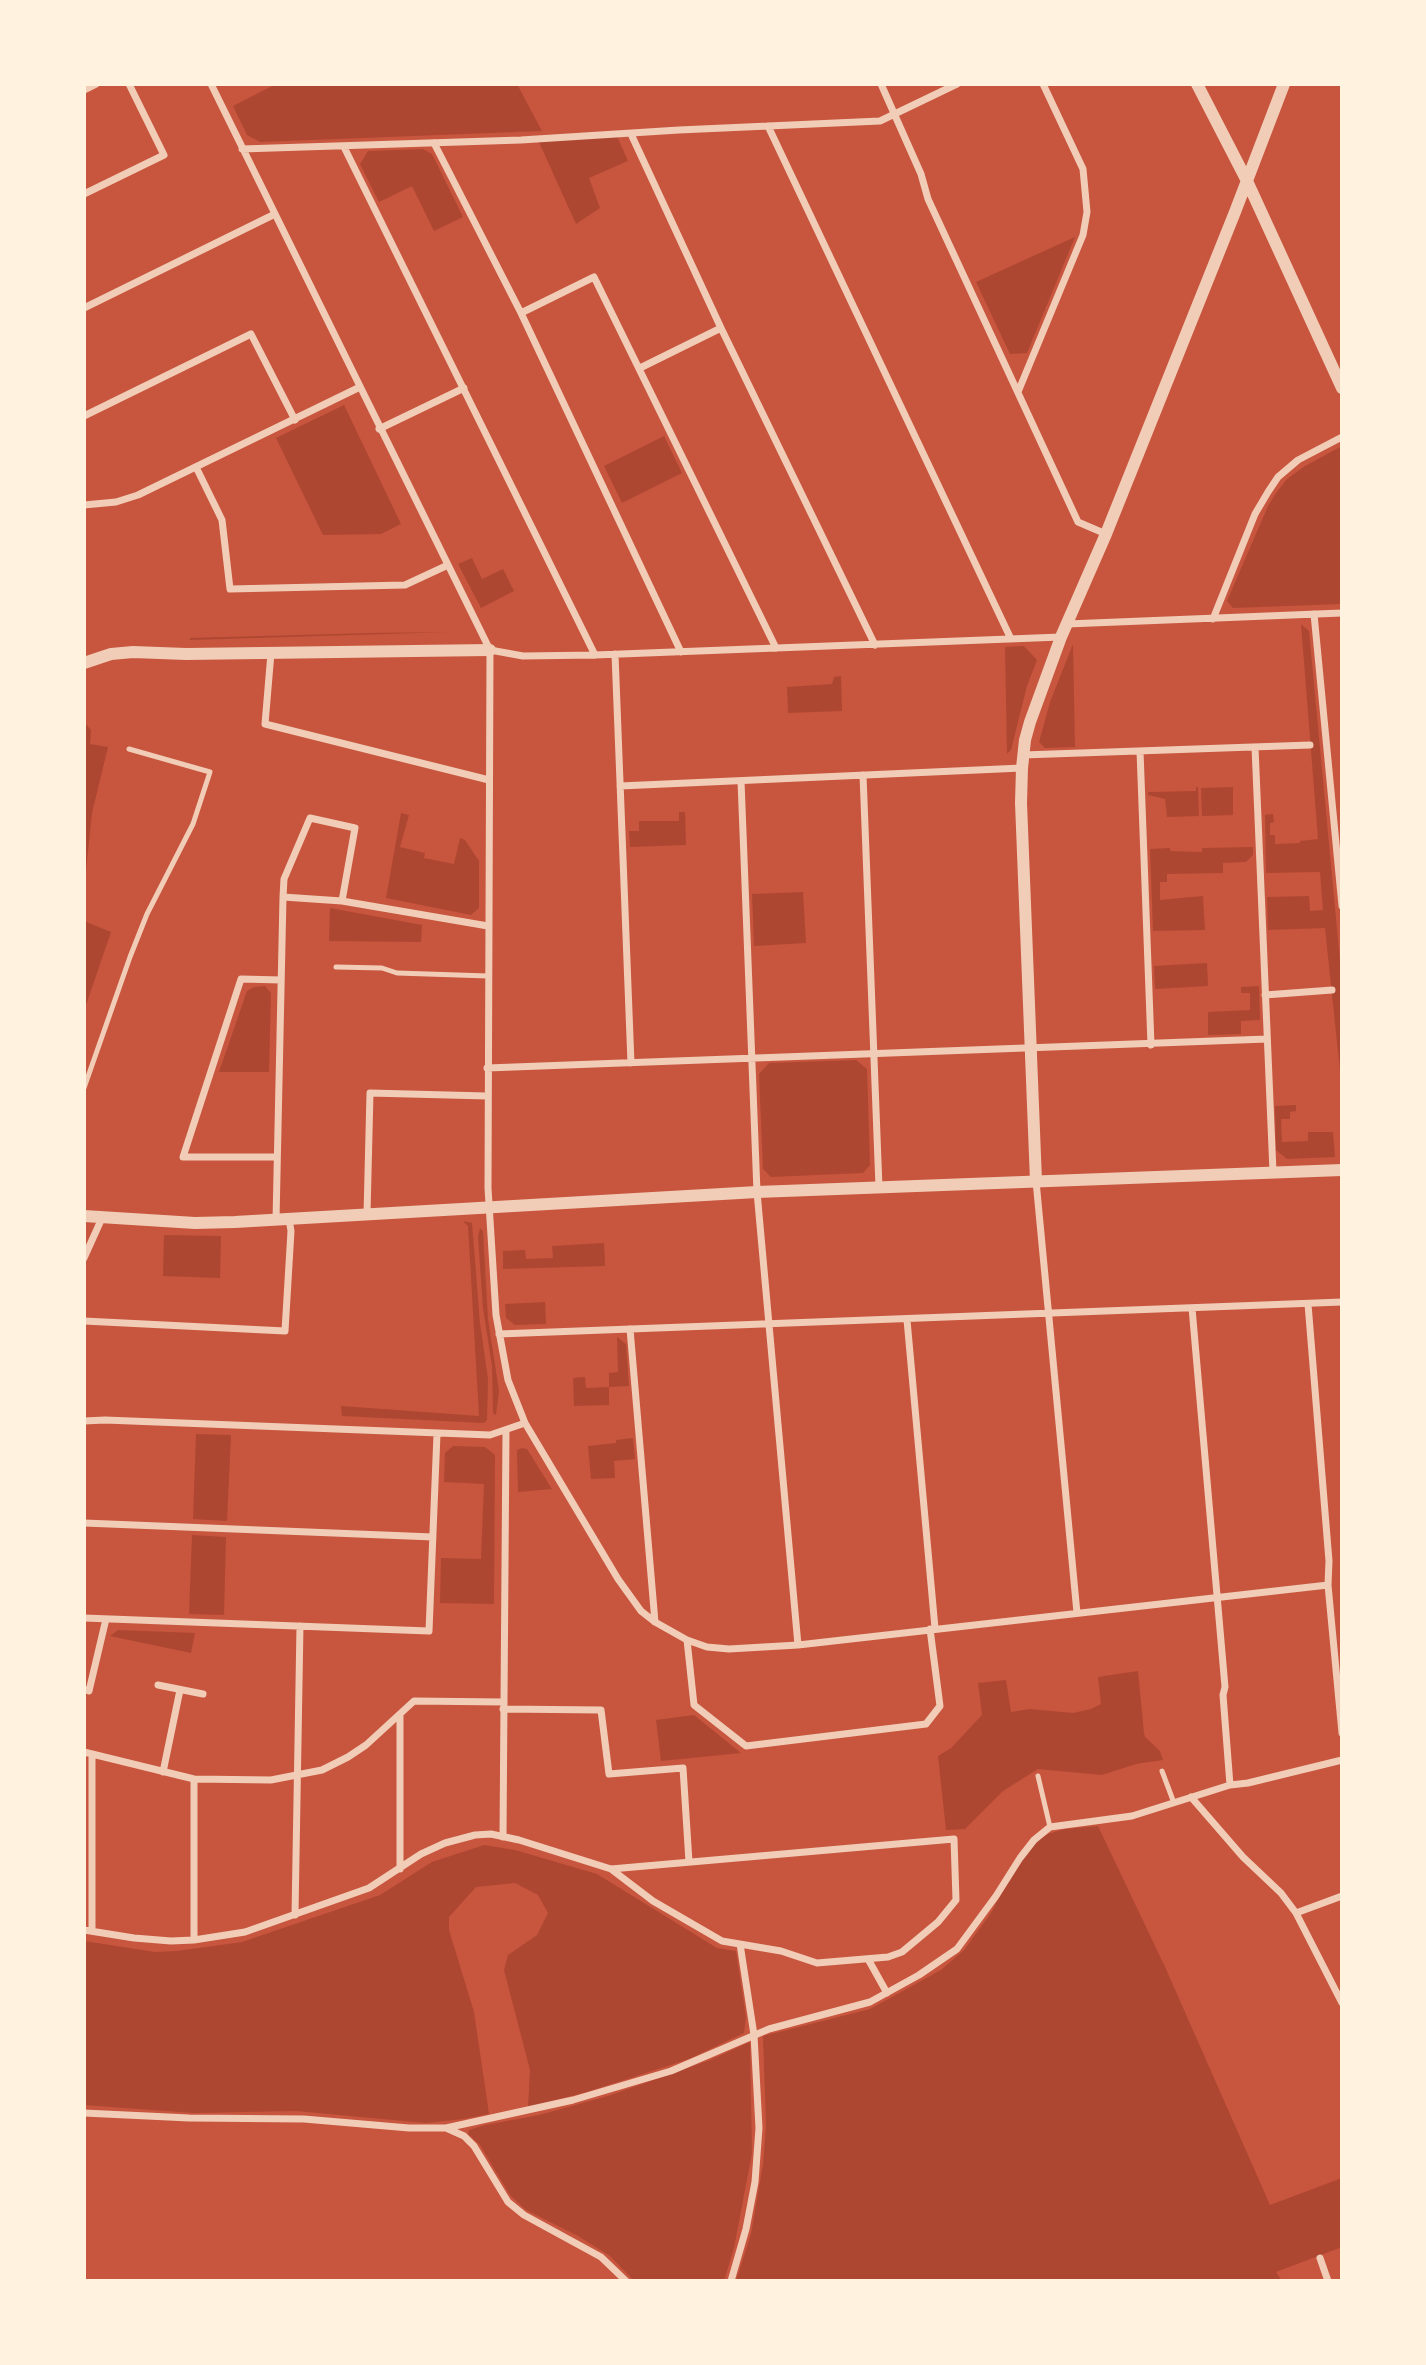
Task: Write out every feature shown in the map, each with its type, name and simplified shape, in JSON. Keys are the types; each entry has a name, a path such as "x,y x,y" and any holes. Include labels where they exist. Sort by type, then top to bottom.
{"street":[{"path":"84,90 96,84"},
{"path":"84,194 164,155 129,84"},
{"path":"211,84 490,650 488,1206 499,1334 508,1380 524,1423 618,1579 641,1611 687,1640 707,1647 729,1649 798,1645 1328,1585"},
{"path":"881,84 928,199 1078,522 1106,534"},
{"path":"243,149 344,147 880,121 957,84"},
{"path":"1018,392 1083,235 1087,212 1083,169 1043,84"},
{"path":"1197,84 1338,369 1342,388"},
{"path":"1077,1613 1036,1181 1029,1047 1023,755 1030,722 1061,637 1106,534 1284,84"},
{"path":"768,126 1011,639"},
{"path":"631,134 721,328 875,645"},
{"path":"434,143 521,313 681,652"},
{"path":"344,147 595,655"},
{"path":"84,308 275,214"},
{"path":"521,313 594,277 776,648"},
{"path":"640,368 721,328"},
{"path":"84,416 251,334 295,420"},
{"path":"84,505 116,502 138,495 360,387"},
{"path":"379,429 464,388"},
{"path":"1213,619 1255,514 1278,477 1298,460 1342,437"},
{"path":"196,467 222,520 230,589 405,585 448,565"},
{"path":"1067,624 1342,613"},
{"path":"1314,614 1342,906"},
{"path":"84,663 121,652 186,654 490,650 523,656 595,655 1061,637"},
{"path":"271,653 265,724 489,780"},
{"path":"615,654 631,1063"},
{"path":"1023,755 1310,745"},
{"path":"1255,747 1273,1172"},
{"path":"1140,751 1151,1045"},
{"path":"620,786 1022,768"},
{"path":"863,775 878,1187"},
{"path":"741,781 757,1192 798,1645"},
{"path":"84,1321 285,1331 291,1231 283,1219 277,1157 283,897 284,879 310,818 355,828 342,901"},
{"path":"283,897 342,901 488,926"},
{"path":"277,1157 183,1157 241,979 281,980"},
{"path":"1265,995 1332,990"},
{"path":"487,1068 1266,1039"},
{"path":"366,1214 370,1093 487,1096"},
{"path":"84,1216 195,1223 757,1192 1342,1170"},
{"path":"84,1258 102,1218"},
{"path":"499,1334 1342,1302"},
{"path":"1308,1304 1329,1561 1328,1585 1342,1733"},
{"path":"1192,1308 1230,1785"},
{"path":"687,1640 694,1706 746,1746 926,1724 940,1706 907,1320"},
{"path":"630,1329 655,1622"},
{"path":"84,1421 490,1435 524,1423"},
{"path":"503,1837 506,1430"},
{"path":"84,1618 429,1631 437,1434"},
{"path":"84,1523 433,1538"},
{"path":"84,1689 89,1690 106,1619"},
{"path":"295,1915 300,1626"},
{"path":"158,1685 203,1695"},
{"path":"163,1772 180,1690"},
{"path":"611,1869 954,1839 956,1900 938,1922 902,1952 888,1957 817,1963 781,1951 722,1941 653,1901 611,1869 551,1849 503,1837 475,1835 445,1843 421,1854 369,1888 245,1932 194,1940 134,1938 88,1930 88,1753 194,1779 253,1781 322,1770 366,1745 414,1701 601,1710 609,1774 683,1768 689,1862"},
{"path":"400,1716 400,1869"},
{"path":"84,2113 189,2118 304,2119 409,2128 446,2128 573,2100 671,2071 754,2035 870,2002 887,1993 957,1949 1020,1858 1034,1840 1050,1827 1111,1821 1230,1785 1342,1760"},
{"path":"194,1779 194,1940"},
{"path":"1191,1797 1296,1913 1342,2003"},
{"path":"1296,1913 1342,1896"},
{"path":"731,2281 746,2229 758,2163 759,2128 754,2035 740,1944"},
{"path":"868,1958 887,1993"},
{"path":"446,2128 464,2136 474,2146 499,2188 516,2208 540,2225 601,2257 626,2281"},
{"path":"1320,2258 1328,2281"}],"lane":[{"path":"84,1088 147,914 193,824 210,772 129,750"},
{"path":"335,967 382,968 397,973 488,976"},
{"path":"1162,1771 1174,1803"},
{"path":"1038,1776 1050,1827"}],"shaded area":[{"path":"276,84 517,84 542,131 260,142 247,135 233,106"},
{"path":"617,136 628,161 589,178 600,208 576,224 538,140"},
{"path":"423,149 432,154 463,217 434,231 412,186 379,202 360,164 368,151"},
{"path":"1075,237 1027,353 1010,354 976,282"},
{"path":"344,405 401,524 381,534 323,535 276,438"},
{"path":"664,436 682,473 622,503 604,466"},
{"path":"1342,446 1342,604 1233,608 1227,601 1276,493 1287,479 1305,466"},
{"path":"472,558 482,579 503,569 514,591 481,608 458,564"},
{"path":"1301,624 1309,631 1342,982 1342,1090 1325,928 1268,930 1267,897 1309,896 1310,911 1323,910 1320,872 1266,873 1265,815 1273,814 1274,822 1270,823 1270,835 1275,835 1275,844 1318,839"},
{"path":"448,632 190,640 190,638"},
{"path":"1073,644 1075,747 1045,748 1039,742 1050,702"},
{"path":"1024,646 1037,660 1027,686 1011,750 1007,754 1005,647"},
{"path":"841,676 842,711 788,713 787,687 832,684 834,677"},
{"path":"85,723 91,730 90,744 108,747 92,813 84,890"},
{"path":"1196,787 1199,816 1167,817 1165,799 1148,795 1148,792 1196,791"},
{"path":"1233,787 1233,815 1202,816 1201,788"},
{"path":"679,812 685,812 686,845 630,847 629,831 639,831 639,821 679,821"},
{"path":"401,813 409,815 400,847 425,853 424,858 454,864 460,838 465,840 479,861 479,908 471,915 386,898"},
{"path":"1253,847 1253,855 1246,862 1223,863 1223,873 1167,874 1167,882 1160,882 1160,900 1203,896 1205,930 1153,931 1150,849 1170,848 1170,851 1202,852 1202,848"},
{"path":"803,892 806,943 754,946 752,894"},
{"path":"330,908 422,925 421,942 329,941"},
{"path":"84,921 111,932 84,1011"},
{"path":"1207,963 1208,986 1155,989 1154,966"},
{"path":"265,986 271,993 269,1072 219,1072 247,991"},
{"path":"1259,986 1260,1020 1241,1021 1241,1034 1208,1035 1208,1012 1250,1010 1250,993 1241,993 1241,987"},
{"path":"856,1060 867,1069 870,1165 863,1173 771,1177 763,1169 759,1074 769,1063"},
{"path":"1296,1105 1296,1111 1290,1112 1290,1119 1281,1119 1282,1142 1308,1141 1308,1132 1333,1132 1335,1157 1287,1159 1276,1150 1275,1106"},
{"path":"463,1221 472,1223 480,1323 488,1379 487,1420 484,1423 342,1416 341,1406 479,1416 468,1226"},
{"path":"480,1228 483,1231 488,1319 499,1391 496,1415 493,1413 492,1366 483,1308 478,1237"},
{"path":"164,1235 221,1236 220,1278 163,1276"},
{"path":"604,1243 605,1266 503,1269 503,1251 525,1250 526,1259 553,1258 552,1246"},
{"path":"545,1302 546,1324 515,1325 506,1318 505,1304"},
{"path":"617,1337 626,1344 629,1386 609,1387 609,1373 618,1372"},
{"path":"585,1377 586,1388 609,1387 609,1405 574,1406 573,1378"},
{"path":"196,1434 231,1435 227,1521 193,1519"},
{"path":"633,1438 635,1459 614,1461 615,1478 591,1479 588,1446"},
{"path":"453,1446 485,1447 495,1455 494,1604 440,1603 441,1558 481,1559 484,1484 444,1482 445,1453"},
{"path":"527,1449 552,1489 518,1492 517,1450"},
{"path":"192,1535 226,1537 224,1615 189,1614"},
{"path":"118,1630 195,1633 191,1653 110,1636"},
{"path":"1138,1671 1145,1737 1160,1751 1163,1760 1136,1764 1102,1775 1038,1769 1003,1791 965,1829 946,1830 938,1756 951,1748 982,1715 978,1683 1006,1680 1011,1712 1030,1709 1073,1713 1101,1704 1098,1677"},
{"path":"694,1715 741,1753 661,1761 656,1720"},
{"path":"1098,1826 1166,1969 1270,2205 1342,2178 1342,2247 1276,2272 1282,2281 736,2281 751,2234 763,2164 766,2126 763,2036 870,2009 941,1970 964,1950 991,1913 1020,1859 1035,1842 1048,1834 1065,1829"},
{"path":"484,1845 515,1850 597,1874 717,1948 736,1951 746,2017 744,2033 689,2059 587,2092 528,2107 530,2070 504,1970 508,1955 537,1935 548,1913 538,1895 515,1883 476,1887 449,1917 449,1930 474,2012 489,2114 426,2123 296,2111 194,2113 84,2105 84,1941 155,1952 242,1942 380,1895 432,1862"},
{"path":"750,2042 752,2153 734,2248 724,2281 634,2281 610,2256 578,2236 526,2210 510,2195 480,2145 468,2134 469,2130 485,2125 539,2115 608,2096 710,2060"}]}
